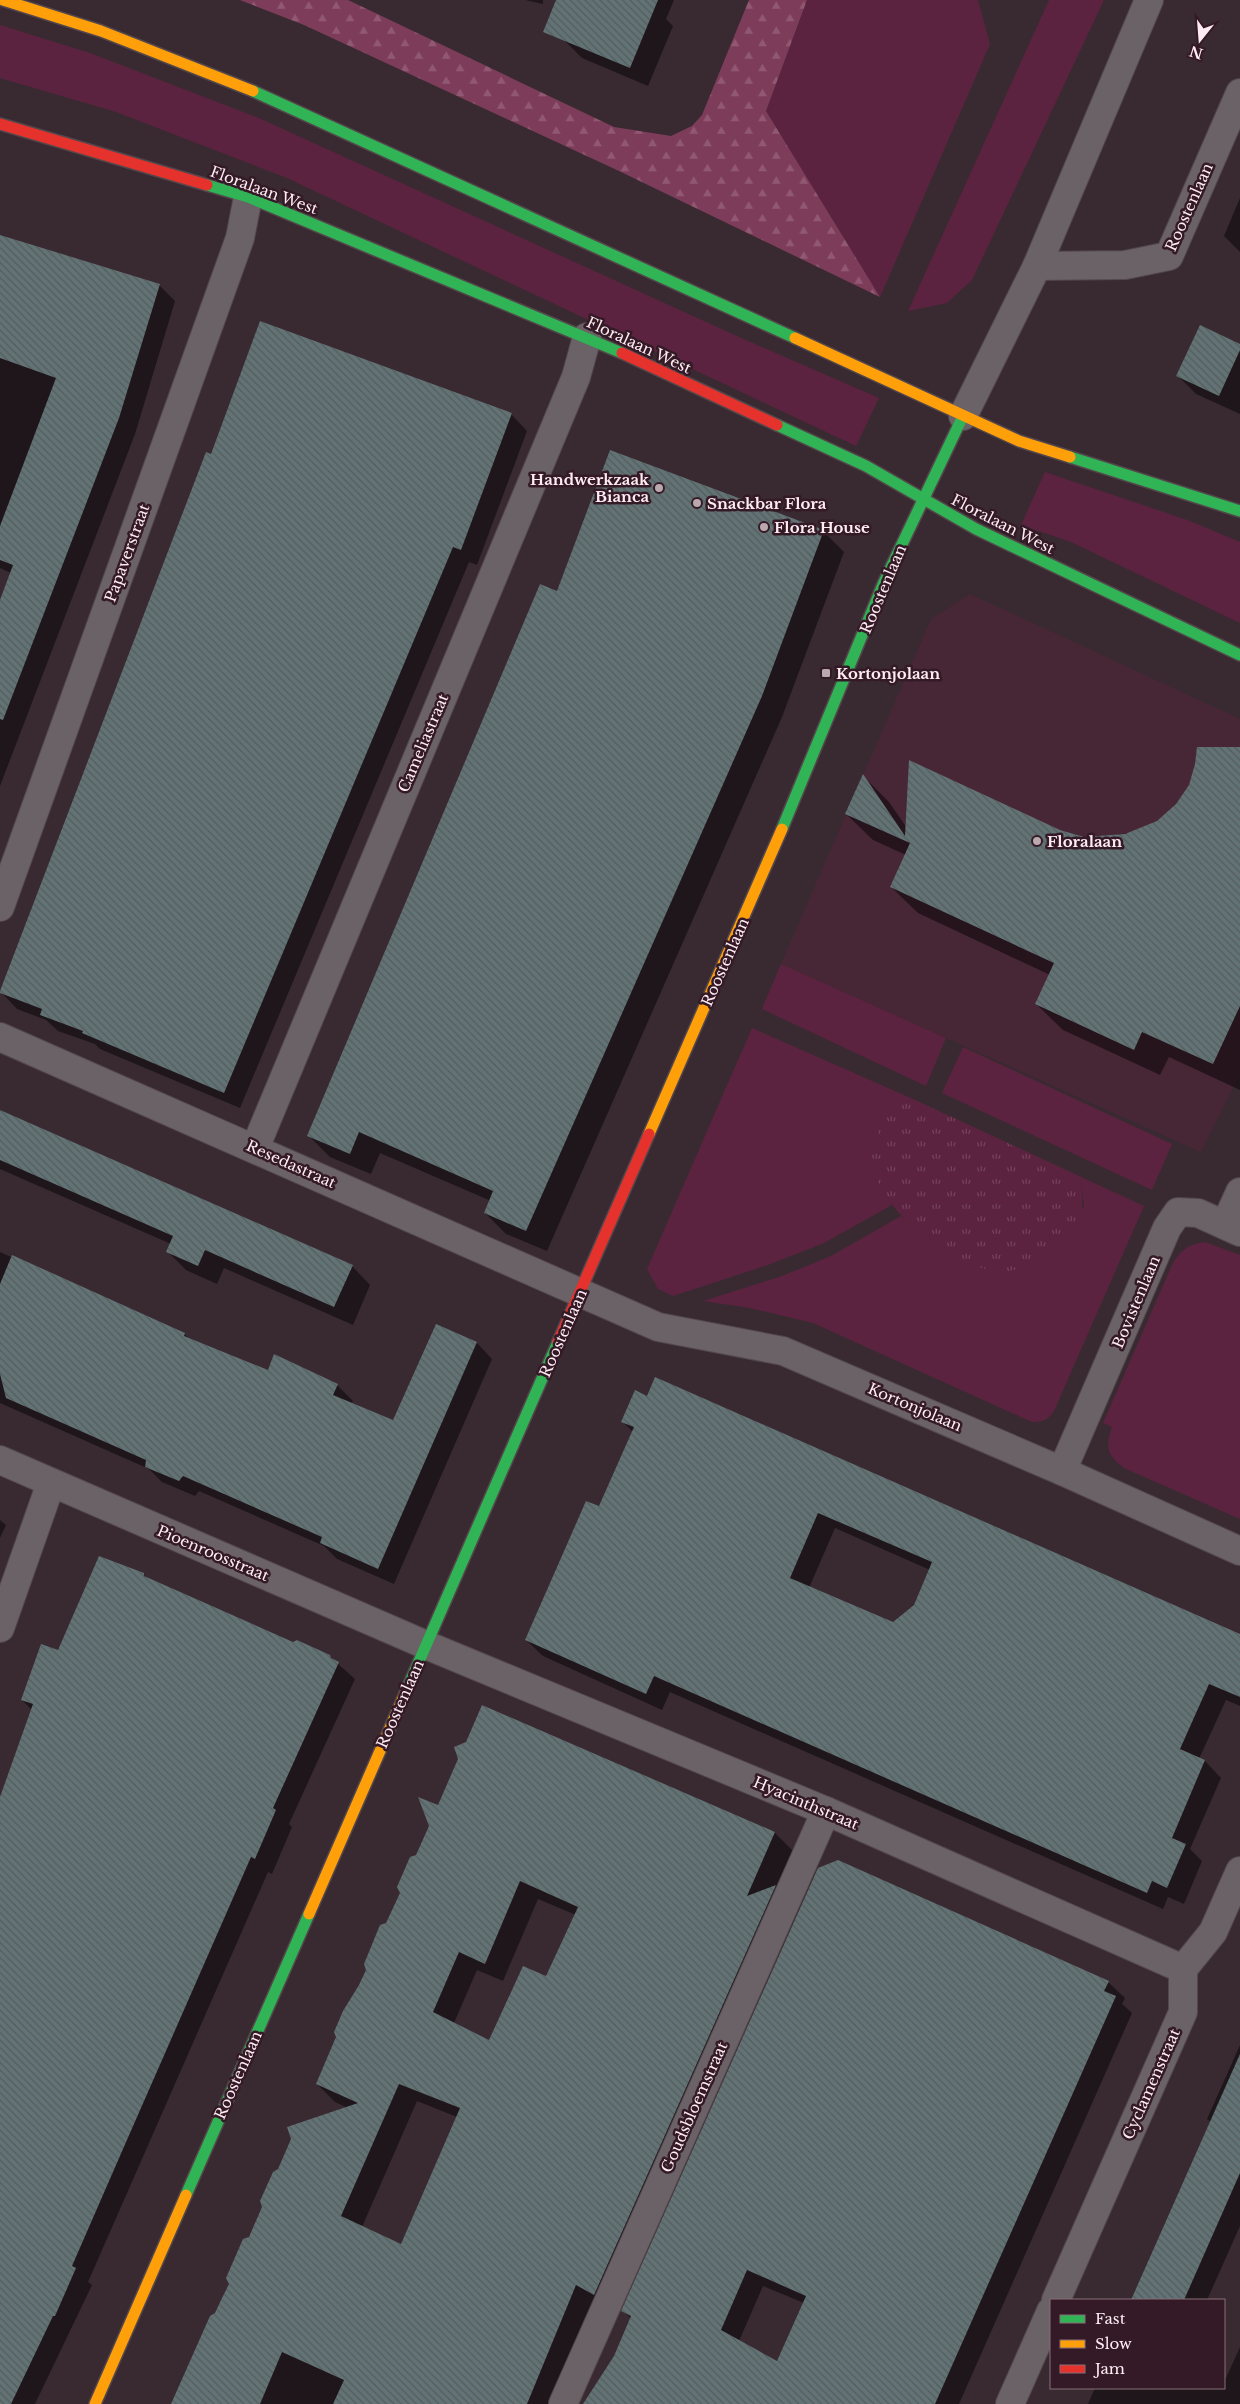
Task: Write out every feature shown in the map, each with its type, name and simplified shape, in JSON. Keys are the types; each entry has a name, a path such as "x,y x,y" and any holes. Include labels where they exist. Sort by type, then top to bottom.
{"main road":[{"path":"3,0 102,31 274,99 1019,441 1240,511"},
{"name":"Floralaan West","path":"0,124 248,197 587,337 866,466 985,533 1240,655"},
{"name":"Roostenlaan","path":"95,2404 814,756 884,582 963,416"}],"street":[{"name":"Roostenlaan","path":"963,416 1037,266 1149,0"},
{"name":"Roostenlaan","path":"1037,266 1124,265 1169,256 1240,93"},
{"name":"Papaverstraat","path":"0,907 240,238 248,197"},
{"name":"Cameliastraat","path":"254,1148 576,377 587,337"},
{"name":"Resedastraat","path":"0,1037 580,1293"},
{"name":"Bovistenlaan","path":"1062,1471 1167,1228 1178,1212 1198,1213 1232,1229 1240,1192"},
{"name":"Kortonjolaan","path":"580,1293 658,1328 783,1351 1062,1471 1240,1551"},
{"name":"Pioenroosstraat","path":"0,1460 426,1645"},
{"path":"0,1628 51,1483"},
{"name":"Hyacinthstraat","path":"426,1645 826,1811 1182,1969"},
{"name":"Goudsbloemstraat","path":"562,2404 826,1811"},
{"path":"1182,1969 1213,1932 1240,1871"},
{"name":"Cyclamenstraat","path":"1056,2299 1183,2012 1182,1969"},
{"path":"1010,2404 1050,2313"}],"shaded area":[{"name":"Floralaan","path":"970,594 1240,719 1240,1074 1201,1152 781,964 931,619"}],"green space":[{"path":"240,0 348,0 614,127 671,136 692,126 702,115 749,0 807,0 766,111 880,297 619,171 304,25"},
{"path":"807,0 978,0 990,44 880,297 766,111"},
{"path":"1049,0 1104,0 972,280 947,303 908,311"},
{"path":"0,25 90,53 261,119 739,337 879,398 856,446 287,178 116,112 0,78"},
{"path":"1045,472 1190,521 1240,542 1240,623 1071,542 1021,525"},
{"path":"781,964 946,1038 926,1086 762,1009"},
{"path":"752,1028 913,1099 893,1108 877,1179 892,1205 824,1243 768,1265 673,1296 658,1289 647,1269"},
{"path":"963,1047 1172,1144 1152,1190 942,1093"},
{"path":"913,1099 1081,1177 1082,1211 1080,1220 1071,1236 1053,1253 1030,1266 994,1271 968,1263 949,1253 912,1225 895,1208 882,1190 874,1172 872,1153 880,1128 888,1114 897,1106"},
{"path":"1081,1177 1144,1206 1054,1411 1042,1421 1032,1422 813,1323 750,1308 703,1301 782,1276 831,1256 901,1216 941,1246 986,1269 1084,1207"},
{"path":"1205,1242 1240,1255 1240,1519 1124,1468 1114,1459 1109,1450 1108,1445 1112,1427 1103,1423 1173,1263 1186,1248"}],"building":[{"path":"556,0 658,0 630,68 543,32"},
{"path":"0,235 160,284 119,418 3,720 0,719 0,600 13,565 0,560 0,526 56,378 0,358"},
{"path":"260,321 512,413 461,550 453,547 224,1093 82,1033 83,1031 40,1015 42,1009 0,993 0,991 206,452 211,454"},
{"path":"1200,325 1240,344 1240,350 1219,396 1176,376"},
{"path":"610,450 824,530 762,696 526,1231 484,1213 493,1191 359,1132 350,1154 307,1136 540,584 557,591"},
{"path":"1197,747 1240,747 1240,1006 1213,1064 1142,1032 1134,1050 1035,1004 1054,963 890,887 910,843 845,814 863,774 905,836 909,760 1060,830 1084,837 1125,834 1157,821 1176,804 1189,785 1195,764"},
{"path":"0,1110 353,1265 334,1307 205,1250 198,1266 166,1252 173,1236 0,1160"},
{"path":"12,1255 185,1333 184,1336 268,1370 274,1354 338,1384 333,1395 393,1420 436,1324 477,1342 378,1569 320,1543 322,1537 183,1476 179,1481 145,1467 146,1460 6,1398 0,1374 0,1284"},
{"path":"655,1377 1240,1634 1240,1697 1209,1684 1180,1749 1205,1760 1172,1838 1186,1844 1167,1888 1152,1881 1147,1893 654,1676 646,1694 525,1640 586,1501 599,1506 634,1427 621,1422 635,1390 647,1396","holes":["818,1513 932,1562 914,1605 893,1622 790,1578"]},
{"path":"99,1556 144,1573 144,1576 293,1642 297,1640 330,1655 331,1658 339,1662 273,1808 276,1810 255,1859 251,1857 72,2266 76,2268 55,2316 53,2316 11,2404 0,2404 0,1797 33,1704 21,1700 41,1644 58,1650"},
{"path":"482,1705 775,1832 747,1896 776,1885 594,2295 576,2285 527,2404 333,2404 344,2380 282,2352 260,2404 171,2404 210,2316 215,2313 229,2284 226,2278 243,2239 249,2237 262,2207 260,2201 273,2172 278,2169 291,2139 287,2127 358,2103 316,2084 336,2037 334,2032 343,2011 366,1970 364,1964 380,1925 386,1923 400,1893 397,1887 410,1857 416,1855 429,1826 418,1797 438,1805 458,1759 454,1747 466,1742","holes":["520,1881 578,1907 546,1976 523,1966 489,2040 433,2012 459,1952 485,1964","399,2084 460,2108 401,2244 341,2216"]},
{"path":"838,1860 1109,1981 1104,1991 1116,1996 935,2404 583,2404 614,2356 631,2316 621,2311 818,1868","holes":["747,2270 806,2296 777,2361 721,2330"]},
{"path":"1240,2054 1240,2173 1184,2299 1131,2299"}],"traffic: fast":[{"path":"253,91 795,338"},
{"path":"207,185 248,197 622,353"},
{"path":"782,829 884,582 963,416"},
{"path":"777,425 866,466 976,529 1240,655"},
{"path":"1070,457 1240,511"},
{"path":"407,1689 558,1342"},
{"path":"186,2195 309,1914"}],"traffic: slow":[{"path":"3,0 101,31 253,91"},
{"path":"795,338 1019,441 1070,457"},
{"path":"649,1134 782,829"},
{"path":"309,1914 407,1689"},
{"path":"95,2404 186,2195"}],"traffic: jam":[{"path":"0,124 207,185"},
{"path":"622,353 777,425"},
{"path":"558,1342 649,1134"}],"place":[{"name":"Handwerkzaak Bianca","path":"659,488"},
{"name":"Snackbar Flora","path":"697,503"},
{"name":"Flora House","path":"764,527"},
{"name":"Kortonjolaan","path":"826,673"},
{"name":"Floralaan","path":"1037,841"}]}
